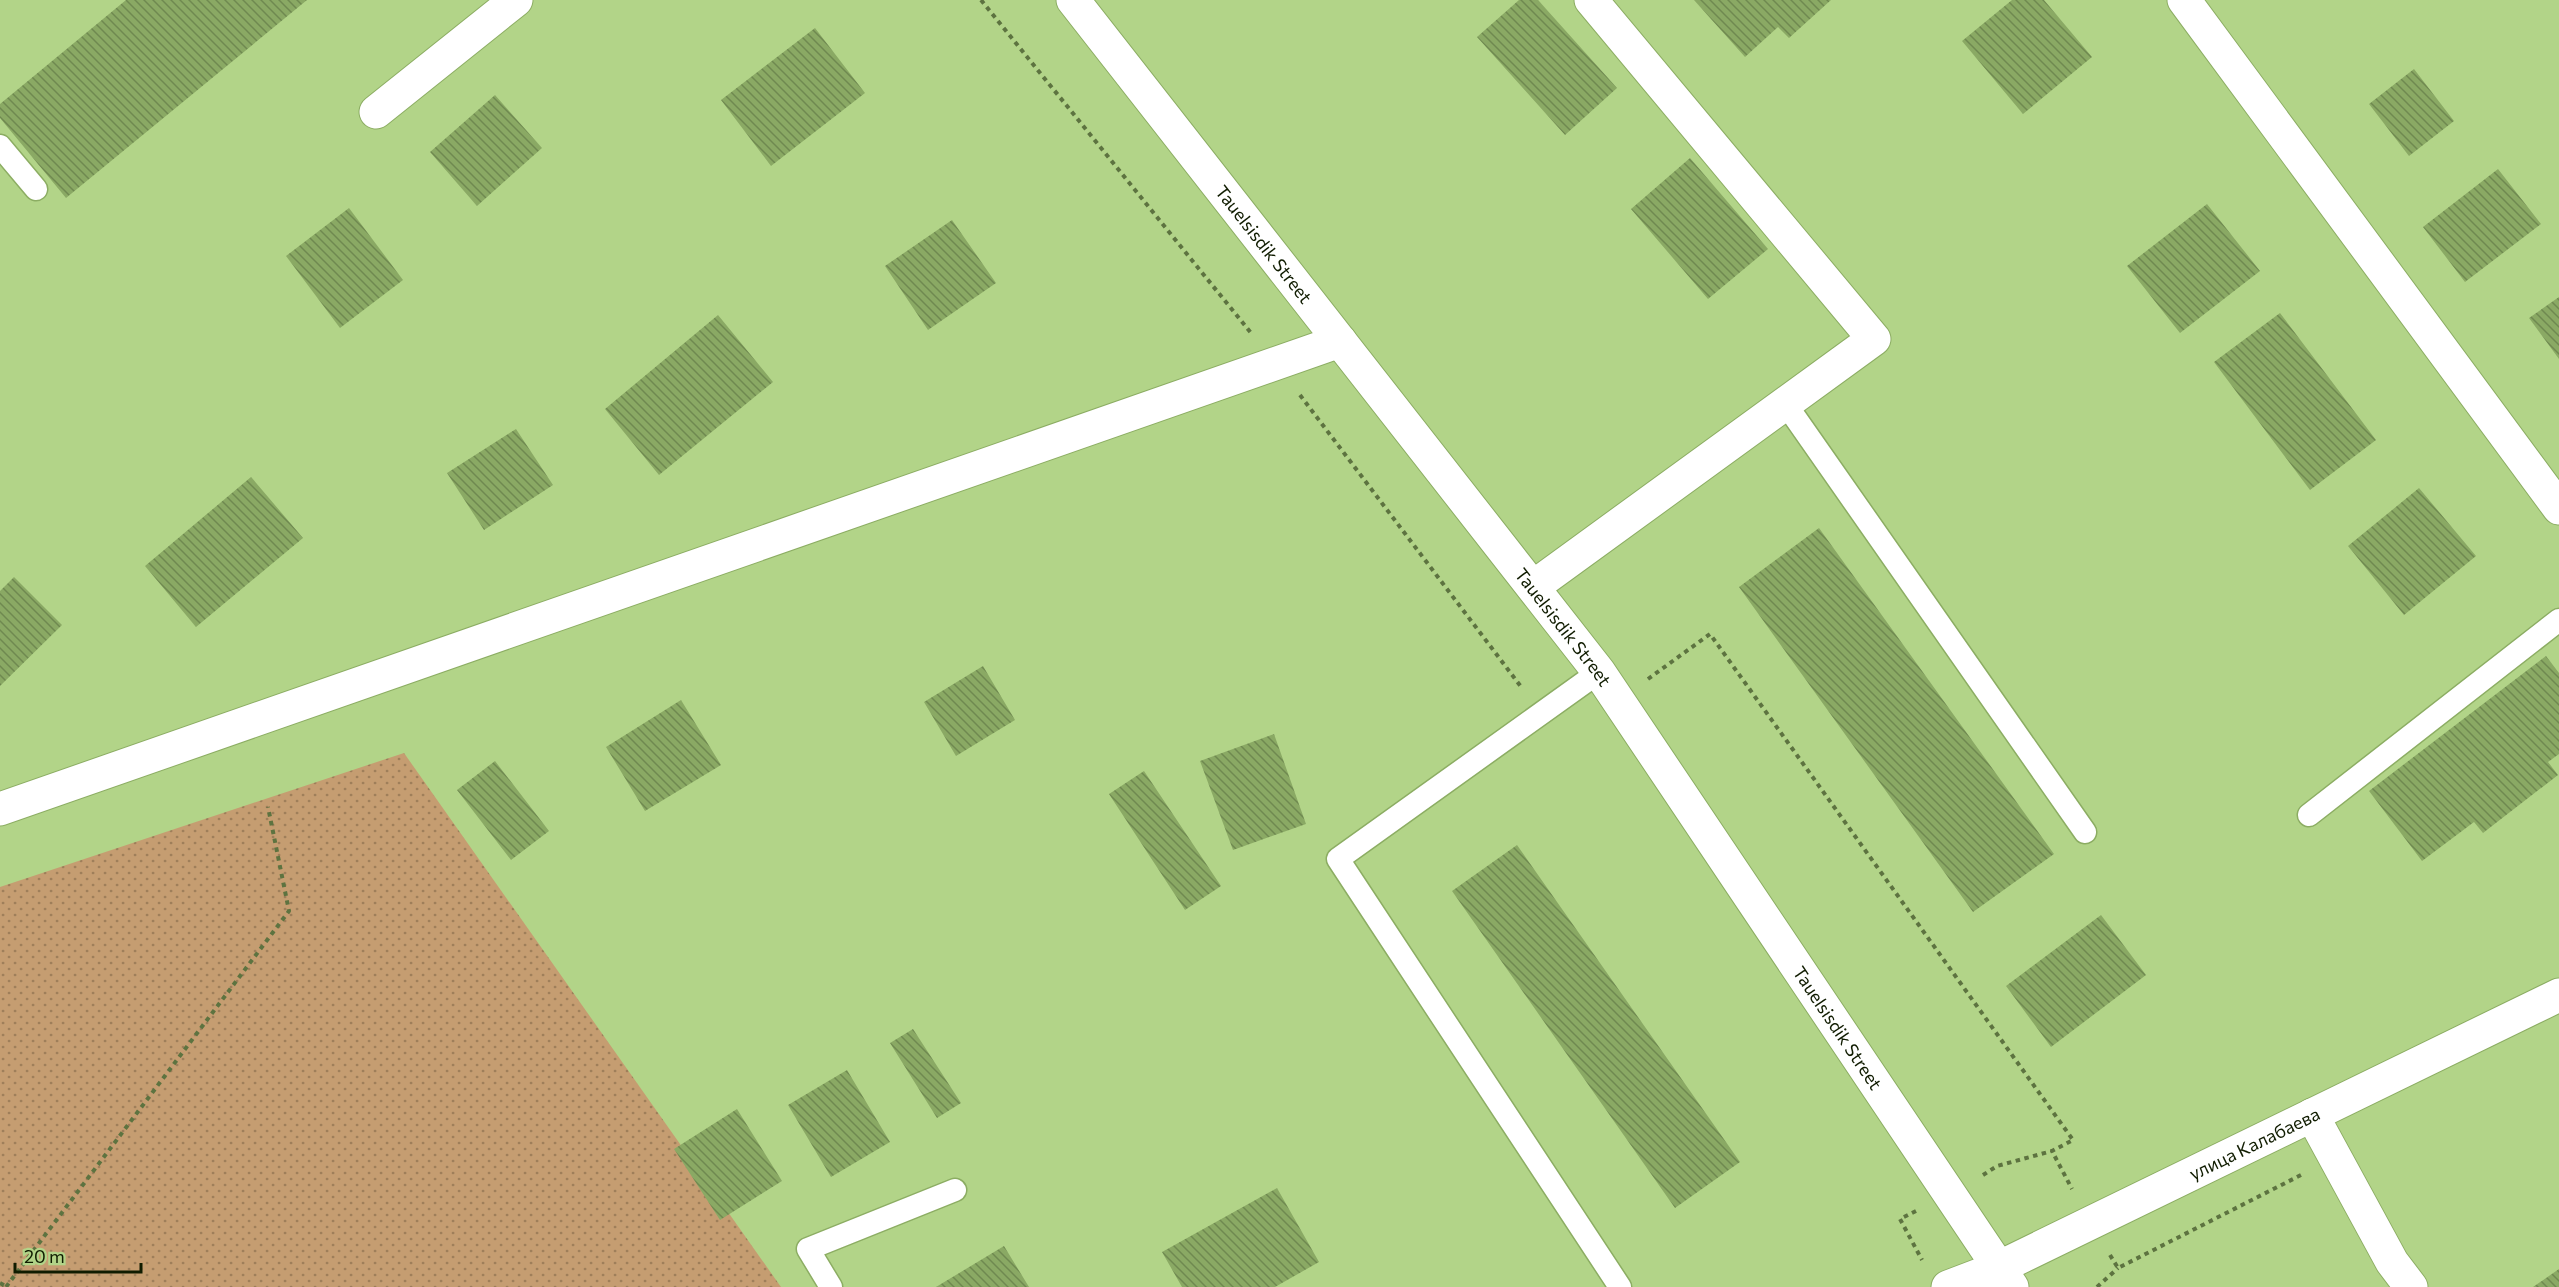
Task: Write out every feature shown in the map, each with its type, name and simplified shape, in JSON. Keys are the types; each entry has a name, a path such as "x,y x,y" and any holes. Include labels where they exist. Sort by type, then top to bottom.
{"street":[{"path":"376,112 516,0"},
{"name":"Tauelsisdik Street","path":"1073,0 1599,672 2005,1278"},
{"path":"1533,587 1874,339 1591,0"},
{"path":"2184,0 2559,508"},
{"path":"0,809 1340,341"},
{"name":"улица Калабаева","path":"1948,1287 2005,1278 2312,1115 2559,995"},
{"path":"2312,1115 2392,1262 2410,1287"}],"lane":[{"path":"0,146 36,189"},
{"path":"1785,403 2085,832"},
{"path":"2309,815 2559,620"},
{"path":"1599,672 1338,859 1620,1287"},
{"path":"831,1287 808,1249 955,1190"}],"path":[{"path":"0,1283 7,1287 289,910 268,807"},
{"path":"2097,1287 2118,1268"}],"shaded area":[{"path":"404,753 781,1287 0,1287 0,887"}],"building":[{"path":"126,0 307,0 66,198 0,118 0,104"},
{"path":"1519,0 1538,0 1617,88 1565,135 1477,37"},
{"path":"1694,0 1831,0 1789,38 1778,27 1745,57"},
{"path":"2012,0 2044,0 2092,57 2023,114 1962,41"},
{"path":"815,28 865,93 771,166 721,100"},
{"path":"2414,69 2454,121 2409,156 2369,104"},
{"path":"495,95 542,148 477,206 430,152"},
{"path":"1690,158 1768,249 1708,299 1631,209"},
{"path":"2498,169 2541,224 2465,282 2423,227"},
{"path":"2207,204 2260,271 2180,333 2127,266"},
{"path":"349,208 403,280 340,328 286,256"},
{"path":"952,220 996,283 928,330 885,266"},
{"path":"2559,297 2559,359 2529,318"},
{"path":"2280,313 2376,440 2310,490 2214,362"},
{"path":"718,315 773,382 659,475 605,409"},
{"path":"516,429 553,485 484,530 447,473"},
{"path":"251,477 303,538 196,627 145,566"},
{"path":"2419,488 2476,556 2404,615 2348,546"},
{"path":"1819,528 2054,854 1973,912 1739,587"},
{"path":"14,577 62,625 0,686 0,591"},
{"path":"2546,656 2559,673 2559,754 2548,762 2558,775 2483,833 2474,822 2422,861 2369,791"},
{"path":"983,666 1015,720 956,756 924,702"},
{"path":"681,700 721,765 645,811 606,747"},
{"path":"1274,734 1306,824 1233,850 1200,761"},
{"path":"495,761 549,831 511,860 457,790"},
{"path":"1144,771 1221,886 1185,910 1109,794"},
{"path":"1517,845 1740,1162 1675,1208 1452,891"},
{"path":"2101,915 2146,975 2051,1047 2006,986"},
{"path":"913,1029 961,1103 937,1118 890,1043"},
{"path":"847,1070 890,1142 831,1177 788,1105"},
{"path":"737,1109 782,1181 720,1220 674,1149"},
{"path":"1277,1188 1319,1262 1275,1287 1182,1287 1162,1252"},
{"path":"1004,1246 1029,1287 936,1287"},
{"path":"2559,1269 2559,1287 2533,1287"}]}
